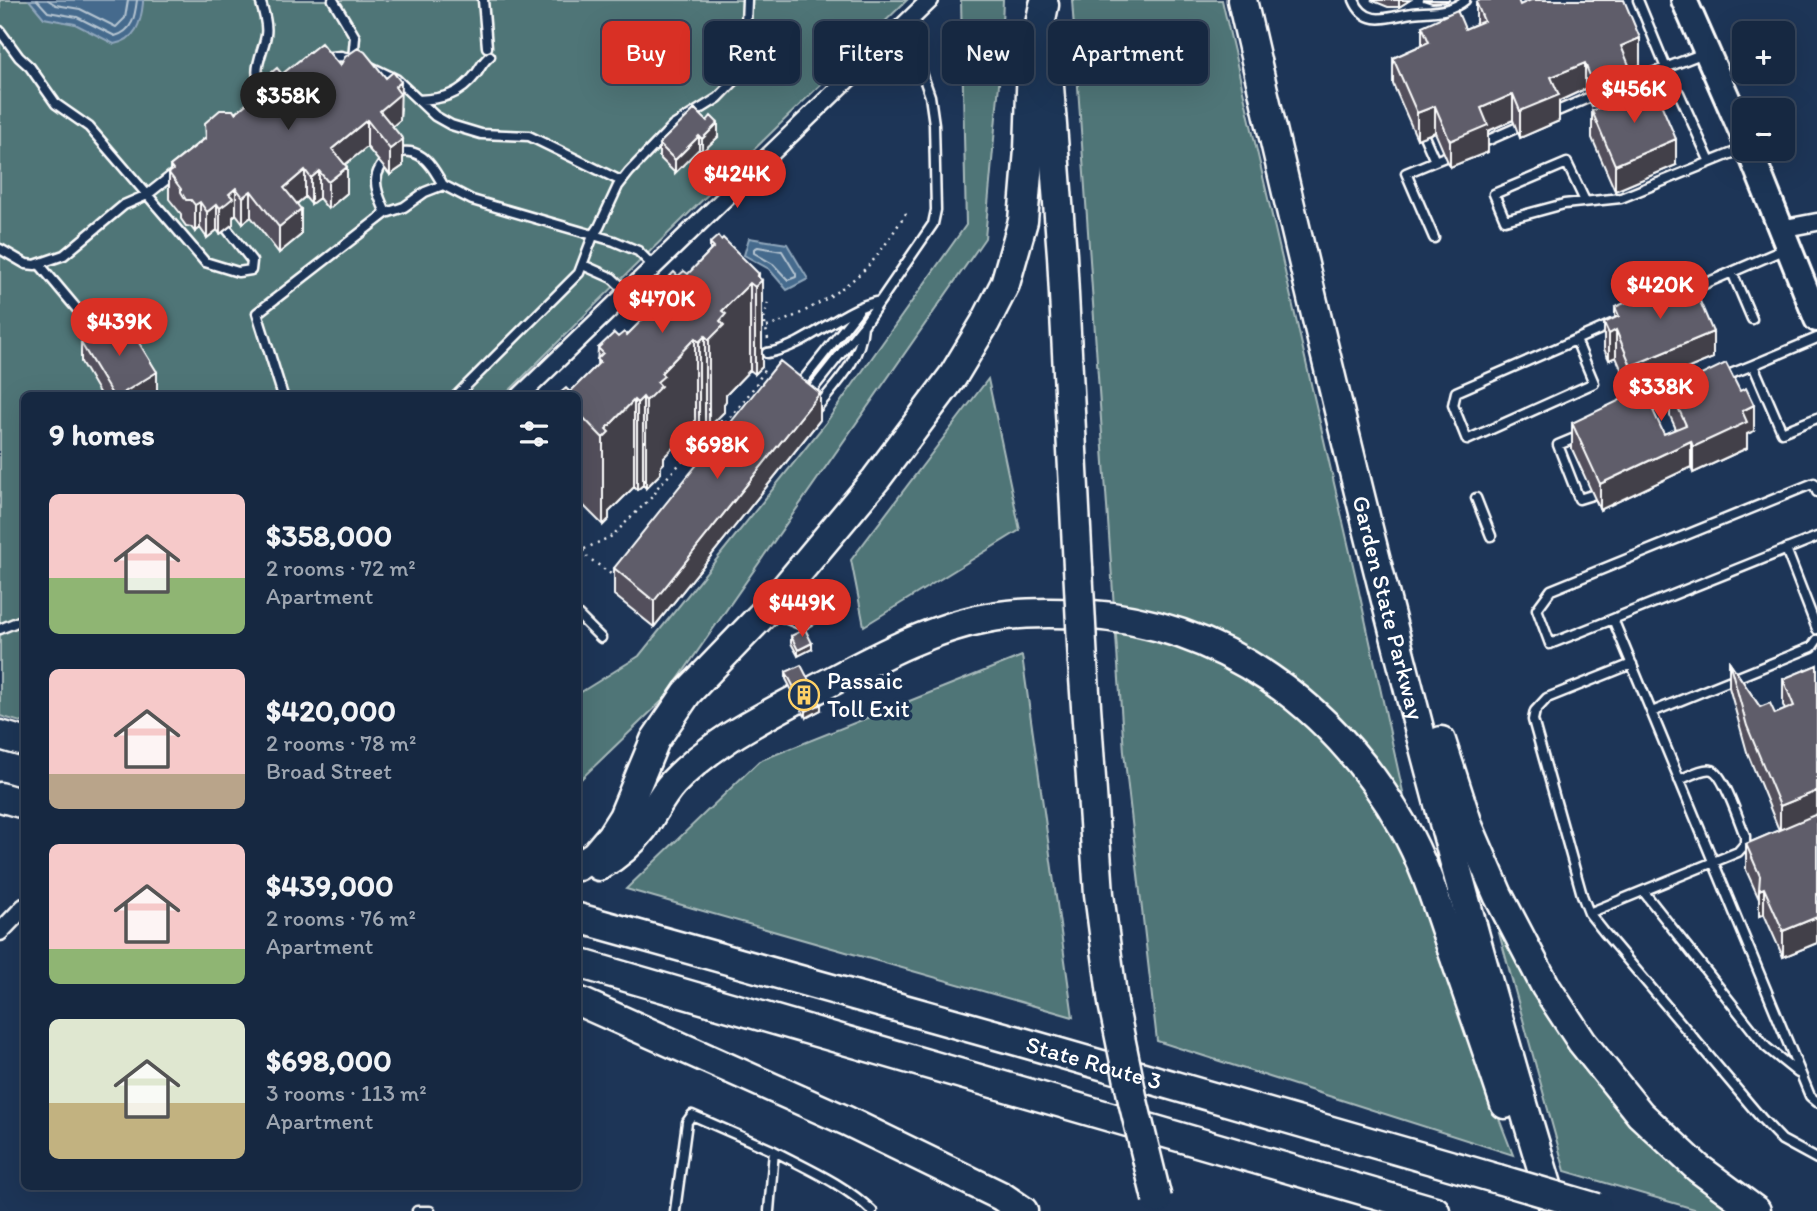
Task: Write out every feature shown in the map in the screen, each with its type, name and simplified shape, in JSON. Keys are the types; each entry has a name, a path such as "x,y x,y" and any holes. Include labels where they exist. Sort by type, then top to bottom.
{"highway":[{"name":"Garden State Parkway","path":"1242,0 1370,537 1447,832 1555,1211"},
{"path":"1044,2 1062,255 1083,663 1099,894 1114,1003 1133,1101 1159,1205"},
{"path":"581,864 595,855 611,836 622,817 654,740 687,692 766,611 876,478 953,376 985,323 1005,284 1023,221 1032,63 1044,2"},
{"path":"1370,537 1484,864 1546,986 1600,1066 1640,1114 1698,1168 1756,1211"},
{"path":"581,871 606,862 634,839 671,786 713,747 804,695 909,643 985,618 1042,612 1117,616 1178,631 1204,641 1268,677 1306,705 1345,744 1381,791 1403,826 1439,911 1508,1113 1548,1211"},
{"path":"0,735 21,741"},
{"path":"0,754 21,760"},
{"path":"0,797 21,803"},
{"name":"State Route 3","path":"581,919 1098,1063 1602,1210"},
{"name":"State Route 3","path":"581,964 1435,1211"},
{"path":"581,1002 847,1121 1023,1211"}],"main road":[{"path":"1684,0 1732,109"},
{"path":"1752,161 1817,319"}],"street":[{"path":"908,21 930,0"},
{"path":"524,392 842,84"},
{"path":"1784,238 1817,222"},
{"path":"0,932 21,918"}],"lane":[{"path":"260,0 267,34 257,73 260,85 273,88 261,96"},
{"path":"334,0 355,37 353,59"},
{"path":"483,0 487,47"},
{"path":"460,392 579,273 593,236 621,181 673,126 718,98 744,71 747,0"},
{"path":"1354,0 1357,7 1368,15 1386,20 1411,13 1437,13 1465,0"},
{"path":"1637,0 1666,68"},
{"path":"0,31 56,104 89,127 205,262 239,272 251,270 252,261 227,229"},
{"path":"1626,83 1707,52"},
{"path":"315,60 328,56 353,59 396,79 435,116 469,132 529,136 621,181"},
{"path":"418,100 440,99 457,92 467,85 483,61 490,56"},
{"path":"801,404 863,326 933,223 936,210 934,124 926,84"},
{"path":"1679,93 1710,162"},
{"path":"1555,112 1588,98"},
{"path":"1484,142 1516,128"},
{"path":"1424,136 1435,161"},
{"path":"386,213 377,193 379,167 396,153 410,152 418,154 443,185 472,200 638,251 653,266"},
{"path":"1585,201 1567,163 1494,194 1505,220 1564,204 1621,198 1732,154"},
{"path":"1434,238 1406,173 1445,157"},
{"path":"0,249 26,264 40,265 64,255 124,205 147,195 180,169"},
{"path":"282,392 257,313 386,213 404,207 425,191 443,185"},
{"path":"1684,293 1732,272 1784,238"},
{"path":"40,265 82,315 110,340"},
{"path":"583,265 631,286 647,315 649,335"},
{"path":"1732,272 1752,319"},
{"path":"767,353 784,350 864,304 880,301"},
{"path":"791,396 864,304"},
{"path":"82,315 87,325 91,351"},
{"path":"1576,340 1594,383 1467,440 1453,405 1456,392 1624,319"},
{"path":"811,415 853,361 862,339 863,326"},
{"path":"1715,380 1817,338"},
{"path":"1753,365 1782,432 1817,418"},
{"path":"1639,412 1652,410 1690,390"},
{"path":"1592,430 1558,445 1579,499 1592,495"},
{"path":"1564,462 1577,457"},
{"path":"1817,492 1814,484 1551,590 1538,609 1550,644 1817,537"},
{"path":"1476,498 1491,536"},
{"path":"1786,549 1817,629"},
{"path":"766,611 802,625 833,607"},
{"path":"581,618 601,638"},
{"path":"1613,619 1801,1075 1810,1096 1817,1102"},
{"path":"0,629 21,620"},
{"path":"1652,712 1812,647 1817,640"},
{"path":"1632,664 1547,698 1535,711 1533,720 1582,895 1589,913 1762,1119 1782,1140 1817,1159"},
{"path":"1589,913 1738,852 1745,844 1745,836 1721,779 1714,770 1709,769 1679,780"},
{"path":"1643,891 1766,1047 1801,1075"},
{"path":"675,1211 687,1122 692,1115 774,1151 838,1184 855,1194 872,1211"},
{"path":"769,1211 774,1151"},
{"path":"417,1211 430,1211"}],"path":[{"path":"767,327 802,312 853,278 876,256 907,212"},
{"path":"623,583 586,556 582,550 612,536 655,494 656,489 723,419 725,422 760,378 766,365 767,327 764,319 769,298"}],"green space":[{"path":"0,0 907,0 886,21 814,21 814,84 821,84 508,392 21,392 21,722 0,716"},
{"path":"961,0 1003,0 1002,21 961,21"},
{"path":"1072,0 1222,0 1356,578 1437,947 1461,1020 1513,1155 1157,1041 1124,752 1078,84 1208,84 1208,21 1073,21"},
{"path":"963,84 999,84 985,238 665,698 581,779 581,692 639,656 825,424 966,225"},
{"path":"988,379 1020,530 864,626 851,560"},
{"path":"1022,656 1073,1017 626,889 759,761"},
{"path":"1494,915 1546,1001 1744,1211 1701,1211 1565,1171"}],"water":[{"path":"29,0 143,0 143,3 136,30 128,39 114,44 75,24 44,18"},
{"path":"749,238 787,244 808,279 787,290 769,269 744,255"}],"building":[{"path":"1518,0 1520,5 1531,0 1624,0 1640,38 1621,46 1629,65 1592,81 1585,63 1551,77 1559,95 1520,111 1513,94 1481,108 1488,125 1450,141 1435,106 1417,113 1393,58 1429,42 1422,26 1457,10 1465,29 1484,21 1476,2"},
{"path":"321,43 340,66 345,57 358,48 365,52 386,78 393,72 401,82 395,87 400,94 380,111 403,139 390,149 367,120 332,149 347,167 328,182 319,171 311,178 305,170 284,188 301,209 279,227 251,191 243,197 236,188 229,194 233,198 227,203 220,208 217,204 207,212 200,202 195,205 191,200 186,200 169,173 173,170 170,166 206,138 205,123 220,110 233,110 235,113 260,93 255,86 277,68 282,74"},
{"path":"1653,85 1676,139 1615,165 1592,111"},
{"path":"695,109 707,121 711,116 718,123 702,139 699,136 675,160 659,144"},
{"path":"718,236 721,240 723,238 762,280 755,287 750,283 722,311 726,314 720,321 724,325 709,340 705,336 699,342 695,338 661,373 664,376 657,382 661,386 646,401 643,397 637,403 634,400 606,429 609,432 603,438 581,415 581,392 570,392 600,362 597,359 603,353 598,348 614,333 618,337 624,332 627,335 661,301 658,297 664,292 659,287 674,272 678,276 684,271 688,274 714,247 710,243"},
{"path":"1686,277 1687,280 1694,277 1697,283 1693,285 1713,332 1631,366 1616,330 1609,334 1604,323 1619,316 1615,307"},
{"path":"123,317 157,372 124,392 111,392 81,343"},
{"path":"780,361 820,393 654,601 614,568"},
{"path":"1726,363 1740,391 1746,388 1754,405 1742,411 1747,422 1693,447 1691,441 1600,484 1572,423 1643,389 1664,434 1686,425 1670,390"},
{"path":"805,629 812,643 798,650 791,636"},
{"path":"1729,661 1760,707 1770,703 1775,714 1794,706 1783,679 1817,665 1817,791 1780,806 1747,726"},
{"name":"Passaic Toll Exit","path":"801,665 821,704 806,711 786,672"},
{"path":"1817,814 1817,917 1783,931 1764,888 1759,890 1760,876 1746,844"}],"place":[{"name":"Passaic Toll Exit","path":"804,695"}]}
